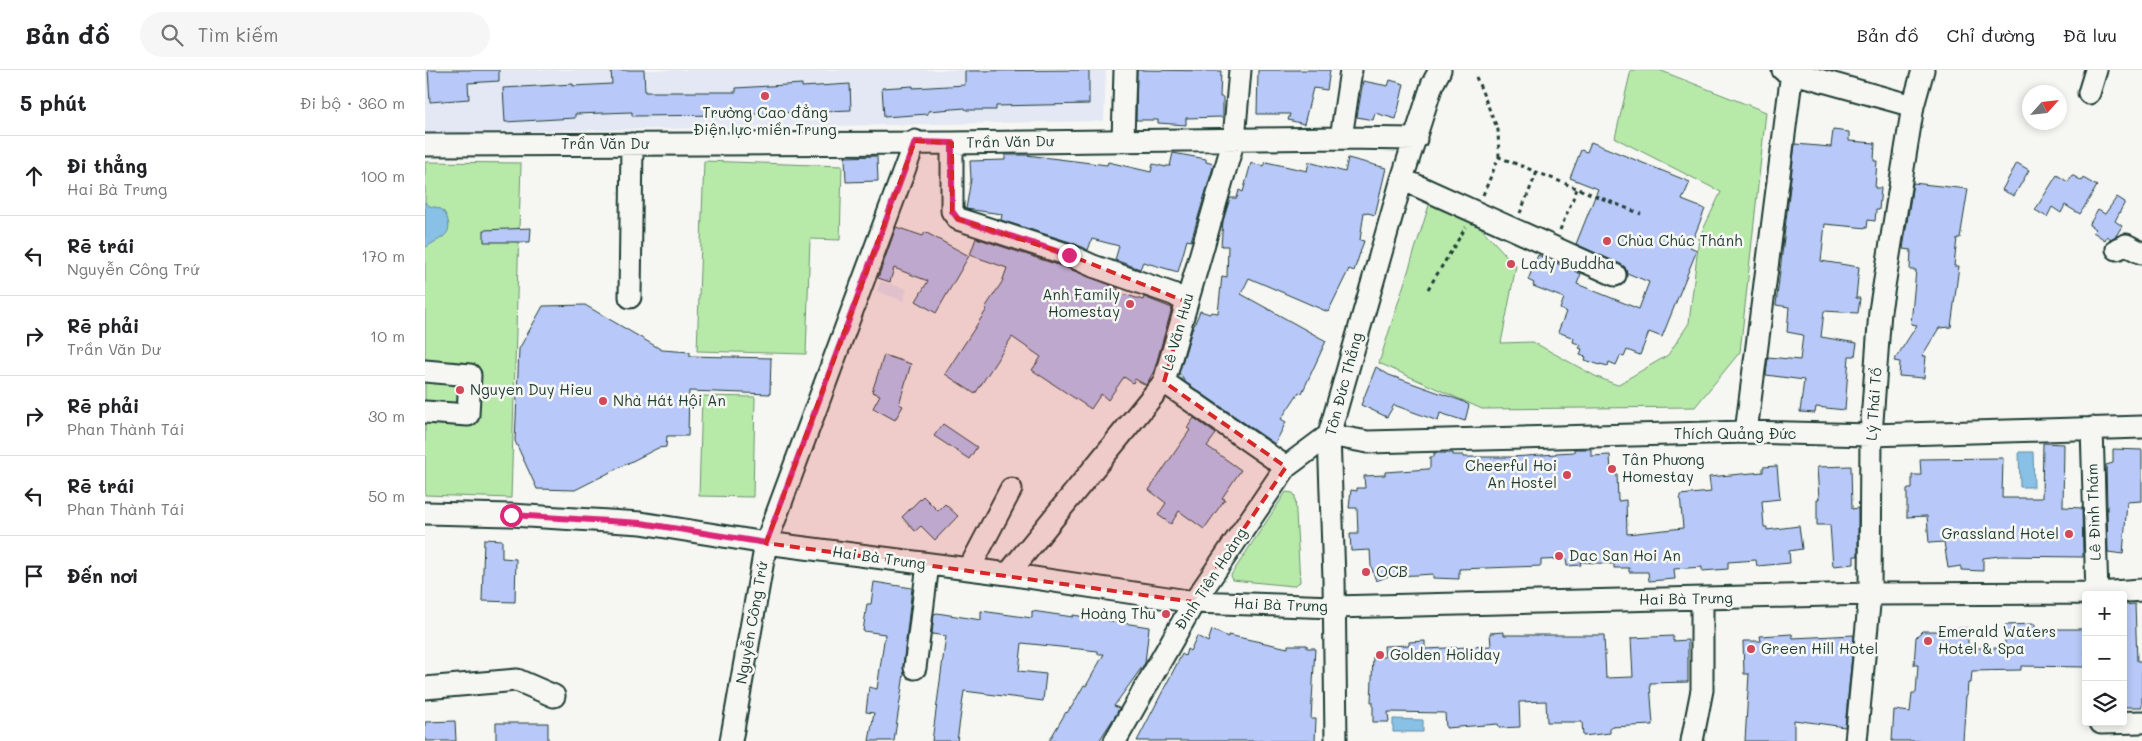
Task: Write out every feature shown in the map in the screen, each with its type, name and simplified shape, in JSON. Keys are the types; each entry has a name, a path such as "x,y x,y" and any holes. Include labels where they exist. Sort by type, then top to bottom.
{"street":[{"path":"1123,140 1125,70"},
{"name":"Lê Văn Hưu","path":"1008,574 1164,382 1235,139 1240,70"},
{"path":"1341,138 1351,70"},
{"name":"Tôn Đức Thắng","path":"1336,741 1329,435 1402,179 1432,84 1440,70"},
{"name":"Lý Thái Tổ","path":"1856,741 1870,594 1871,435 1880,311 1913,106 1923,70"},
{"path":"2089,92 2096,70"},
{"path":"1746,432 1788,71 1913,106"},
{"name":"Trần Văn Dư","path":"425,145 1416,139"},
{"name":"Nguyễn Công Trứ","path":"731,741 766,543 915,142"},
{"path":"952,143 952,211 958,219 1069,255 1093,266 1173,294 1187,302"},
{"path":"630,297 632,144"},
{"path":"1402,179 1615,275"},
{"path":"2117,249 2126,246 2142,253"},
{"path":"425,371 470,375 468,415 425,412"},
{"path":"1164,382 1286,467"},
{"name":"Thích Quảng Đức","path":"1329,435 1368,442 1746,432 1871,435 2142,427"},
{"name":"Lê Đình Thám","path":"2092,428 2097,591"},
{"name":"Đinh Tiên Hoàng","path":"1115,741 1193,602 1286,467 1329,435"},
{"path":"969,569 1011,489"},
{"name":"Hai Bà Trưng","path":"425,513 511,515 641,523 766,543 1008,574 1193,602 1333,607 1870,594 2082,594"},
{"path":"915,668 928,564"},
{"name":"Hai Bà Trưng","path":"2127,591 2142,590"},
{"path":"1692,741 1702,690 1702,599"},
{"path":"425,688 517,680 554,696"},
{"path":"2100,729 2142,722"}],"path":[{"path":"1428,289 1476,212 1499,157 1498,130 1476,77"},
{"path":"1499,157 1641,214"},
{"path":"1513,229 1537,172"},
{"path":"1552,247 1577,189"}],"highlighted area":[{"path":"915,141 952,143 952,211 958,219 1069,255 1187,302 1164,382 1286,467 1194,602 766,543"}],"shaded area":[{"name":"Trường Cao đẳng Điện lực miền Trung","path":"425,70 1106,70 1104,121 425,133"},
{"path":"880,281 907,289 903,301 877,291"}],"green space":[{"path":"1631,70 1659,70 1766,112 1740,352 1695,407 1482,409 1379,363 1431,199 1469,215 1516,266 1501,343 1533,342 1595,376 1617,385 1668,355 1689,323 1699,238 1721,192 1615,138"},
{"path":"704,161 842,166 840,240 810,239 806,354 697,351"},
{"path":"425,162 521,163 511,498 425,495"},
{"path":"702,396 755,397 753,497 699,496"},
{"path":"1286,492 1293,493 1295,496 1300,582 1293,586 1232,580 1231,575"}],"water":[{"path":"425,202 445,213 449,227 442,238 425,248"},
{"path":"2019,452 2033,452 2034,487 2020,487"},
{"path":"1393,719 1423,720 1423,732 1393,732"}],"building":[{"path":"428,70 499,70 499,81 468,83 469,99 430,102"},
{"path":"611,70 644,70 645,92 736,92 736,88 802,84 802,87 850,84 851,110 728,115 632,116 632,112 575,114 575,118 505,122 503,88 612,84"},
{"path":"1089,70 1089,104 996,106 996,110 966,110 965,108 928,111 928,114 884,117 882,88 965,85 965,71"},
{"path":"1137,70 1221,71 1220,97 1223,97 1223,117 1186,118 1186,125 1158,123 1158,120 1136,120"},
{"path":"1258,70 1330,70 1327,90 1313,88 1304,124 1288,120 1290,114 1257,114"},
{"path":"1390,80 1404,84 1396,119 1375,113 1373,120 1357,117 1363,81 1388,86"},
{"path":"1833,130 1849,132 1849,141 1875,143 1874,161 1877,161 1875,188 1881,188 1879,210 1876,210 1875,221 1868,220 1867,228 1825,224 1821,261 1859,267 1856,298 1860,298 1858,313 1824,311 1821,337 1857,343 1855,356 1849,356 1845,410 1816,407 1815,413 1800,412 1804,380 1766,375 1768,357 1800,360 1803,335 1787,332 1789,307 1776,305 1795,144 1831,147"},
{"name":"Chùa Chúc Thánh","path":"1591,142 1690,182 1682,200 1705,209 1690,247 1697,250 1662,337 1649,332 1640,355 1627,350 1624,357 1620,356 1616,365 1609,362 1608,366 1585,360 1586,357 1580,355 1582,349 1579,348 1581,345 1573,342 1574,338 1558,332 1566,312 1560,309 1564,298 1533,286 1534,283 1528,280 1538,255 1581,274 1577,284 1639,309 1649,282 1627,273 1625,267 1620,264 1576,244 1598,189 1570,178 1581,150 1587,152"},
{"path":"1173,153 1206,159 1206,162 1214,164 1191,241 1187,240 1178,272 1143,262 1140,269 1115,260 1119,246 1092,239 1088,250 1073,243 1001,220 1002,214 966,209 971,179 970,161 1005,160 1005,155 1026,155 1107,165 1108,162 1151,172 1153,164 1170,166"},
{"path":"877,156 878,181 846,182 845,157"},
{"path":"1348,158 1386,168 1375,215 1364,212 1360,240 1364,241 1354,271 1349,269 1328,312 1249,278 1241,294 1326,341 1302,393 1299,392 1281,419 1286,422 1275,444 1185,382 1179,373 1200,311 1210,314 1211,312 1218,313 1222,276 1227,277 1228,246 1221,246 1223,221 1230,198 1237,198 1239,190 1243,192 1251,163 1264,166 1266,162 1307,171 1309,162 1345,172"},
{"path":"2017,163 2029,170 2014,196 2002,190"},
{"path":"2057,175 2068,182 2072,175 2082,181 2083,178 2097,186 2080,214 2065,205 2061,213 2052,207 2047,217 2035,210"},
{"path":"1913,183 1968,189 1960,238 1957,238 1954,266 1959,266 1951,327 1939,328 1922,356 1926,356 1924,378 1899,376 1900,362 1894,361 1917,325 1911,324 1916,270 1910,270 1911,250 1903,249"},
{"path":"2117,197 2125,202 2115,221 2122,226 2116,236 2111,239 2107,236 2105,240 2093,232 2096,229 2089,225 2098,210 2105,214"},
{"path":"896,227 923,236 925,232 969,256 936,313 916,301 928,281 894,268 890,282 878,278"},
{"path":"531,228 530,242 484,242 484,230"},
{"path":"976,238 1064,267 1118,288 1117,292 1143,300 1144,297 1172,308 1154,371 1146,385 1135,379 1133,383 1124,377 1108,400 1101,394 1091,409 1032,370 1041,357 1012,337 975,394 945,374 987,309 985,308 1002,282 1007,268 970,255"},
{"name":"Nhà Hát Hội An","path":"585,305 662,350 690,352 690,356 771,358 770,394 689,391 688,436 667,436 666,447 658,448 575,490 537,489 515,441 519,349 543,306"},
{"path":"884,355 911,364 899,404 903,406 895,420 873,408 880,395 872,392"},
{"path":"1376,367 1389,375 1469,405 1465,421 1440,413 1438,421 1394,405 1387,417 1361,405"},
{"path":"1194,418 1216,434 1207,446 1241,470 1222,498 1225,499 1204,529 1179,511 1171,524 1158,515 1166,503 1149,490 1190,430 1187,428"},
{"path":"943,424 977,447 969,459 934,436"},
{"path":"2043,443 2064,444 2063,507 2082,508 2083,557 2000,556 1983,558 1983,571 1961,570 1961,566 1948,568 1944,542 1929,543 1927,516 1907,517 1907,489 1912,489 1912,475 1921,475 1920,459 2003,458 2002,498 2042,498"},
{"path":"1574,449 1591,449 1591,456 1610,455 1611,474 1617,474 1618,501 1626,500 1627,534 1683,528 1680,495 1711,492 1709,477 1763,472 1763,467 1777,466 1780,499 1762,501 1764,527 1767,527 1767,530 1799,526 1802,549 1789,551 1790,563 1757,566 1756,560 1728,562 1728,569 1702,571 1702,567 1674,569 1675,579 1649,581 1648,572 1629,572 1629,568 1614,568 1614,564 1580,562 1581,565 1567,566 1566,559 1541,560 1541,566 1459,569 1459,579 1433,578 1433,574 1389,576 1376,581 1371,566 1370,550 1351,551 1350,534 1358,534 1357,508 1349,508 1351,490 1357,491 1357,488 1365,488 1364,476 1385,475 1385,472 1428,469 1430,468 1430,457 1434,457 1434,453 1453,453 1453,455 1463,455 1463,457 1512,457 1574,452"},
{"path":"2113,449 2142,450 2142,501 2127,502 2123,554 2108,552 2106,465 2113,463"},
{"path":"1851,466 1852,509 1858,508 1858,556 1854,556 1854,564 1833,566 1830,525 1817,525 1817,499 1819,499 1817,467"},
{"path":"923,496 938,511 945,504 958,516 935,540 921,526 915,531 902,517"},
{"path":"484,539 502,540 502,558 516,559 515,602 482,601"},
{"path":"874,582 912,588 903,666 904,674 894,741 869,741 874,713 866,712 869,687 877,689 885,634 863,631 867,604 871,604"},
{"path":"2135,604 2137,661 2142,661 2142,707 2127,707 2127,605"},
{"path":"981,611 1032,618 1032,611 1073,617 1073,615 1149,627 1145,663 1114,706 1119,708 1117,713 1099,741 1049,741 1084,685 1086,686 1104,654 1098,654 1098,651 1022,643 1019,671 1046,674 1043,701 964,691 957,741 932,741 946,636 932,634 934,614 981,620"},
{"path":"2035,624 2035,629 2082,629 2082,667 2021,666 2021,670 1972,671 1971,683 1968,683 1966,696 1963,741 1892,741 1894,710 1910,712 1912,693 1916,693 1918,665 1914,665 1916,637 1922,631 1950,631 1950,628 1968,628 1968,648 2005,648 2005,625"},
{"path":"1212,630 1228,637 1228,635 1288,648 1288,645 1307,645 1307,648 1315,648 1311,719 1316,719 1315,741 1137,741 1182,654 1185,656 1187,649 1190,651 1197,636 1208,642"},
{"path":"1504,632 1504,635 1604,635 1606,678 1633,677 1631,638 1673,636 1673,641 1688,640 1688,682 1650,683 1653,725 1610,727 1610,733 1583,736 1582,722 1547,722 1546,701 1519,702 1520,727 1499,728 1498,724 1446,728 1445,713 1388,712 1389,722 1373,722 1373,702 1371,702 1373,657 1385,657 1384,646 1409,645 1409,642 1425,641 1425,649 1491,646 1490,633"},
{"path":"1792,634 1793,638 1854,635 1845,727 1794,720 1794,741 1745,741 1749,674 1744,674 1743,641 1761,641 1760,636"},
{"path":"455,721 456,741 425,741 425,722"},
{"path":"496,723 548,723 548,741 496,741"}],"place":[{"name":"Trường Cao đẳng Điện lực miền Trung","path":"765,96"},
{"name":"Chùa Chúc Thánh","path":"1607,241"},
{"name":"Lady Buddha","path":"1511,264"},
{"name":"Anh Family Homestay","path":"1130,304"},
{"name":"Nguyen Duy Hieu","path":"460,390"},
{"name":"Nhà Hát Hội An","path":"603,401"},
{"name":"Tân Phương Homestay","path":"1612,469"},
{"name":"Cheerful Hoi An Hostel","path":"1567,475"},
{"name":"Grassland Hotel","path":"2069,534"},
{"name":"Dac San Hoi An","path":"1559,556"},
{"name":"OCB","path":"1366,572"},
{"name":"Hoàng Thu","path":"1166,614"},
{"name":"Emerald Waters Hotel & Spa","path":"1928,641"},
{"name":"Green Hill Hotel","path":"1751,649"},
{"name":"Golden Holiday","path":"1380,655"}],"route":[{"path":"511,515 641,523 766,543 915,142 952,143 952,211 958,219 1069,255"}]}
